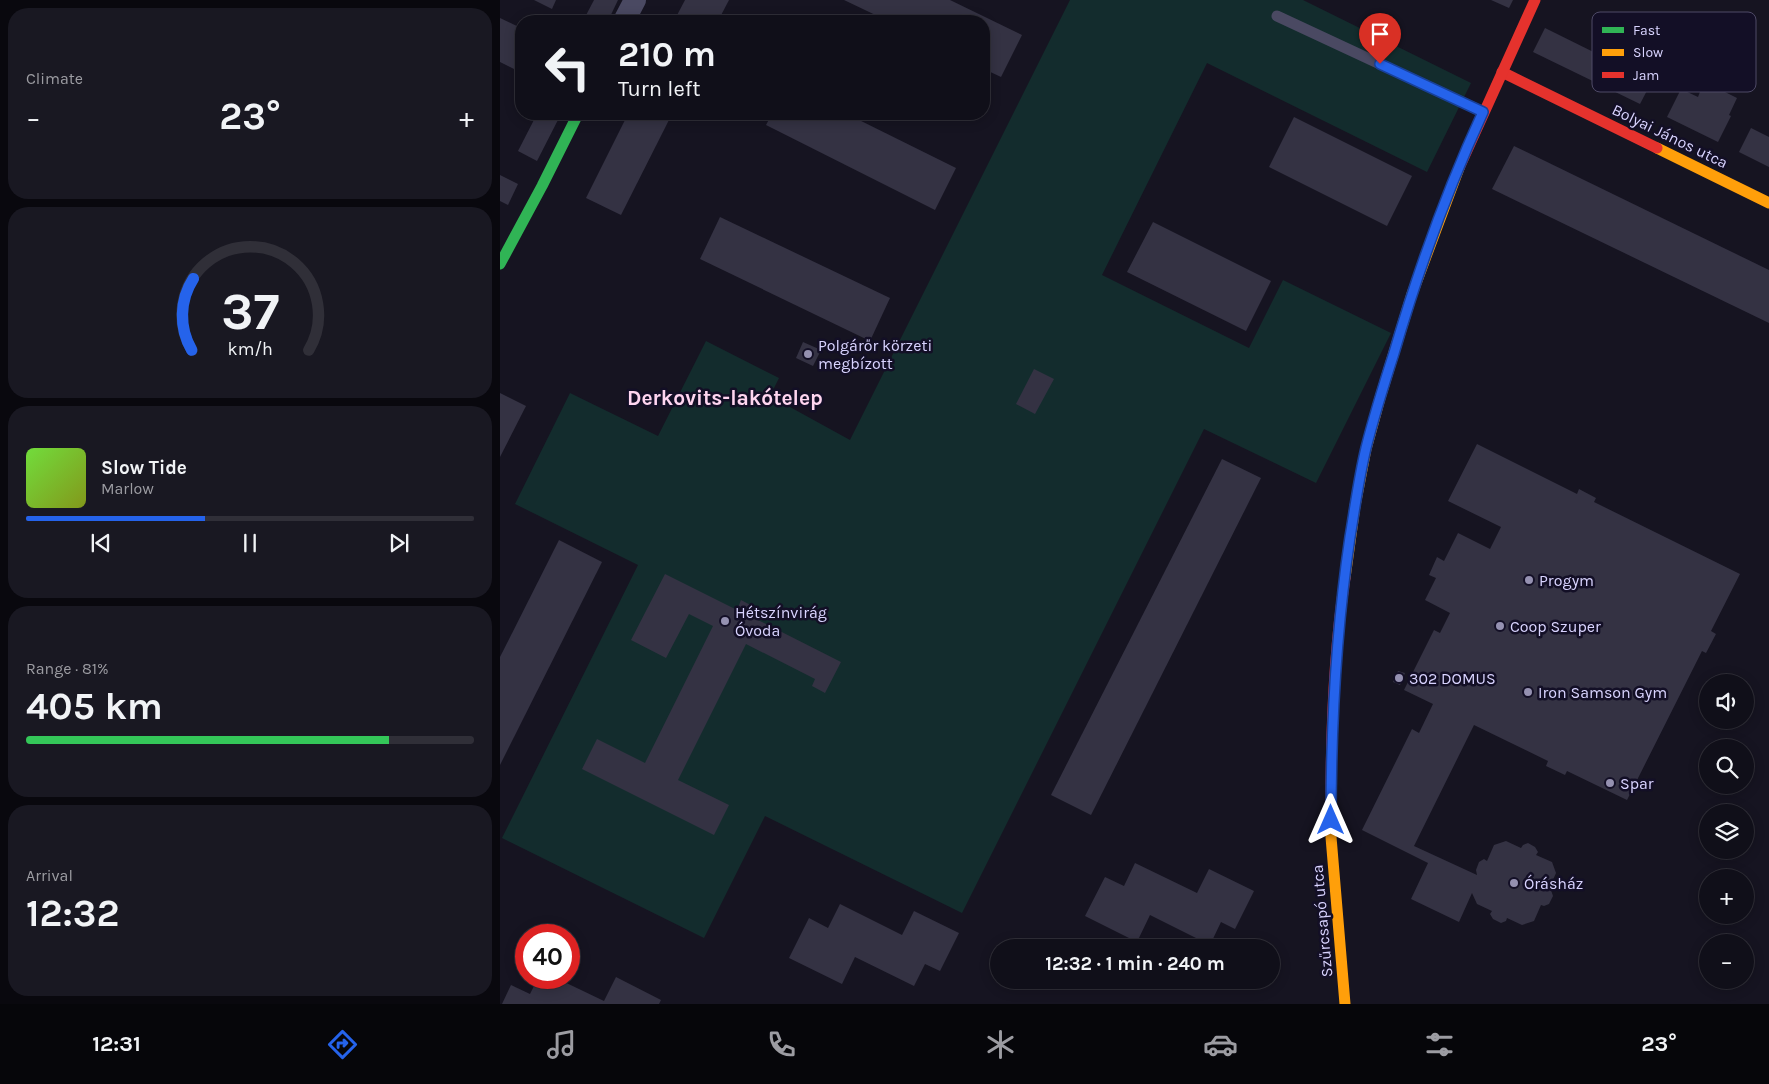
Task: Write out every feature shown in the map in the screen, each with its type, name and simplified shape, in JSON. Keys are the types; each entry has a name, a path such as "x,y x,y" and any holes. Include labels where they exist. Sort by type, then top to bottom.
{"street":[{"path":"627,15 635,0"},
{"name":"Szűrcsapó utca","path":"1345,1004 1332,837 1331,754 1336,660 1343,590 1355,506 1366,449 1412,294 1467,147 1535,0"},
{"name":"Bolyai János utca","path":"1502,72 1769,203"},
{"path":"500,264 575,120"}],"lane":[{"path":"1276,16 1483,112"}],"green space":[{"path":"1070,0 1303,0 1471,83 1427,172 1207,63 1102,275 1249,348 1283,280 1391,333 1316,483 1204,429 962,913 765,816 704,938 502,838 638,565 515,504 570,393 658,436 706,341 779,378 770,396 850,440"}],"building":[{"path":"534,0 556,0 552,9"},
{"path":"594,0 618,0 611,15 586,15"},
{"path":"685,0 729,0 721,15 677,15"},
{"path":"844,0 950,0 981,15 875,15"},
{"path":"1491,0 1513,0 1509,8"},
{"path":"500,18 515,25 515,70 500,62"},
{"path":"990,19 1022,35 1001,77 990,72"},
{"path":"1545,28 1592,51 1592,81 1533,52"},
{"path":"1615,92 1646,92 1640,104"},
{"path":"1680,92 1687,92 1698,97 1700,92 1725,92 1737,98 1729,115 1731,116 1718,142 1667,117"},
{"path":"1294,117 1412,176 1387,226 1269,167"},
{"path":"534,120 558,120 537,161 518,151"},
{"path":"625,120 669,120 621,215 586,198"},
{"path":"769,120 859,120 956,168 935,210 766,125"},
{"path":"1751,128 1769,137 1769,167 1739,152"},
{"path":"1514,146 1769,270 1769,323 1492,189"},
{"path":"500,175 518,184 508,205 500,201"},
{"path":"720,217 890,298 870,341 700,259"},
{"path":"1153,222 1271,281 1246,331 1127,272"},
{"name":"Polgárőr körzeti megbízott","path":"803,342 821,350 813,366 796,358"},
{"path":"1034,369 1054,379 1035,414 1016,404"},
{"path":"500,393 526,406 500,457"},
{"path":"1477,444 1577,494 1579,489 1596,498 1594,502 1740,574 1711,631 1716,634 1706,653 1702,651 1627,800 1567,771 1565,775 1546,766 1548,761 1474,725 1414,846 1477,875 1476,870 1479,862 1484,859 1487,861 1494,845 1506,841 1521,848 1528,843 1535,847 1538,852 1536,855 1552,862 1556,873 1549,889 1553,896 1549,904 1541,905 1534,921 1522,925 1507,918 1506,921 1501,923 1493,919 1490,914 1492,911 1477,904 1472,893 1459,922 1411,899 1428,863 1362,830 1412,729 1419,733 1433,704 1404,690 1434,630 1440,633 1450,613 1425,600 1436,578 1429,575 1437,557 1444,561 1458,533 1490,549 1501,527 1448,501"},
{"path":"1222,459 1261,478 1091,815 1051,795"},
{"path":"559,540 602,562 500,765 500,657"},
{"path":"665,574 737,610 741,600 762,611 758,620 841,662 825,693 812,686 815,679 746,644 678,780 729,805 714,835 582,769 597,739 645,763 713,626 689,614 666,658 631,640"},
{"name":"302 DOMUS","path":"1398,671 1405,673 1400,685 1393,682"},
{"path":"1135,863 1197,893 1209,869 1254,891 1235,929 1221,922 1213,939 1198,939 1150,915 1138,939 1131,939 1085,916 1105,877 1124,886"},
{"path":"840,904 902,935 914,911 959,933 940,971 925,964 914,986 855,957 842,984 789,958 809,918 828,928"},
{"path":"616,977 661,1000 659,1004 502,1004 511,985 515,989 530,994 532,989 579,989 604,1001"}],"traffic: fast":[{"path":"500,264 575,120"}],"traffic: slow":[{"path":"1657,148 1769,203"},
{"path":"1345,578 1355,506 1366,449 1380,398 1412,294 1459,168"},
{"path":"1331,799 1331,837 1345,1004"}],"traffic: jam":[{"path":"1459,168 1535,0"},
{"path":"1502,72 1657,148"},
{"path":"1331,799 1334,688 1345,578"}],"place":[{"name":"Polgárőr körzeti megbízott","path":"808,354"},
{"name":"Progym","path":"1529,580"},
{"name":"Hétszínvirág Óvoda","path":"725,621"},
{"name":"Coop Szuper","path":"1500,626"},
{"name":"302 DOMUS","path":"1399,678"},
{"name":"Iron Samson Gym","path":"1528,692"},
{"name":"Spar","path":"1610,783"},
{"name":"Órásház","path":"1514,883"}],"district":[{"name":"Derkovits-lakótelep","path":"725,398"}],"route":[{"path":"1331,820 1331,754 1336,660 1348,552 1366,449 1412,294 1438,221 1483,112 1380,64"}]}
